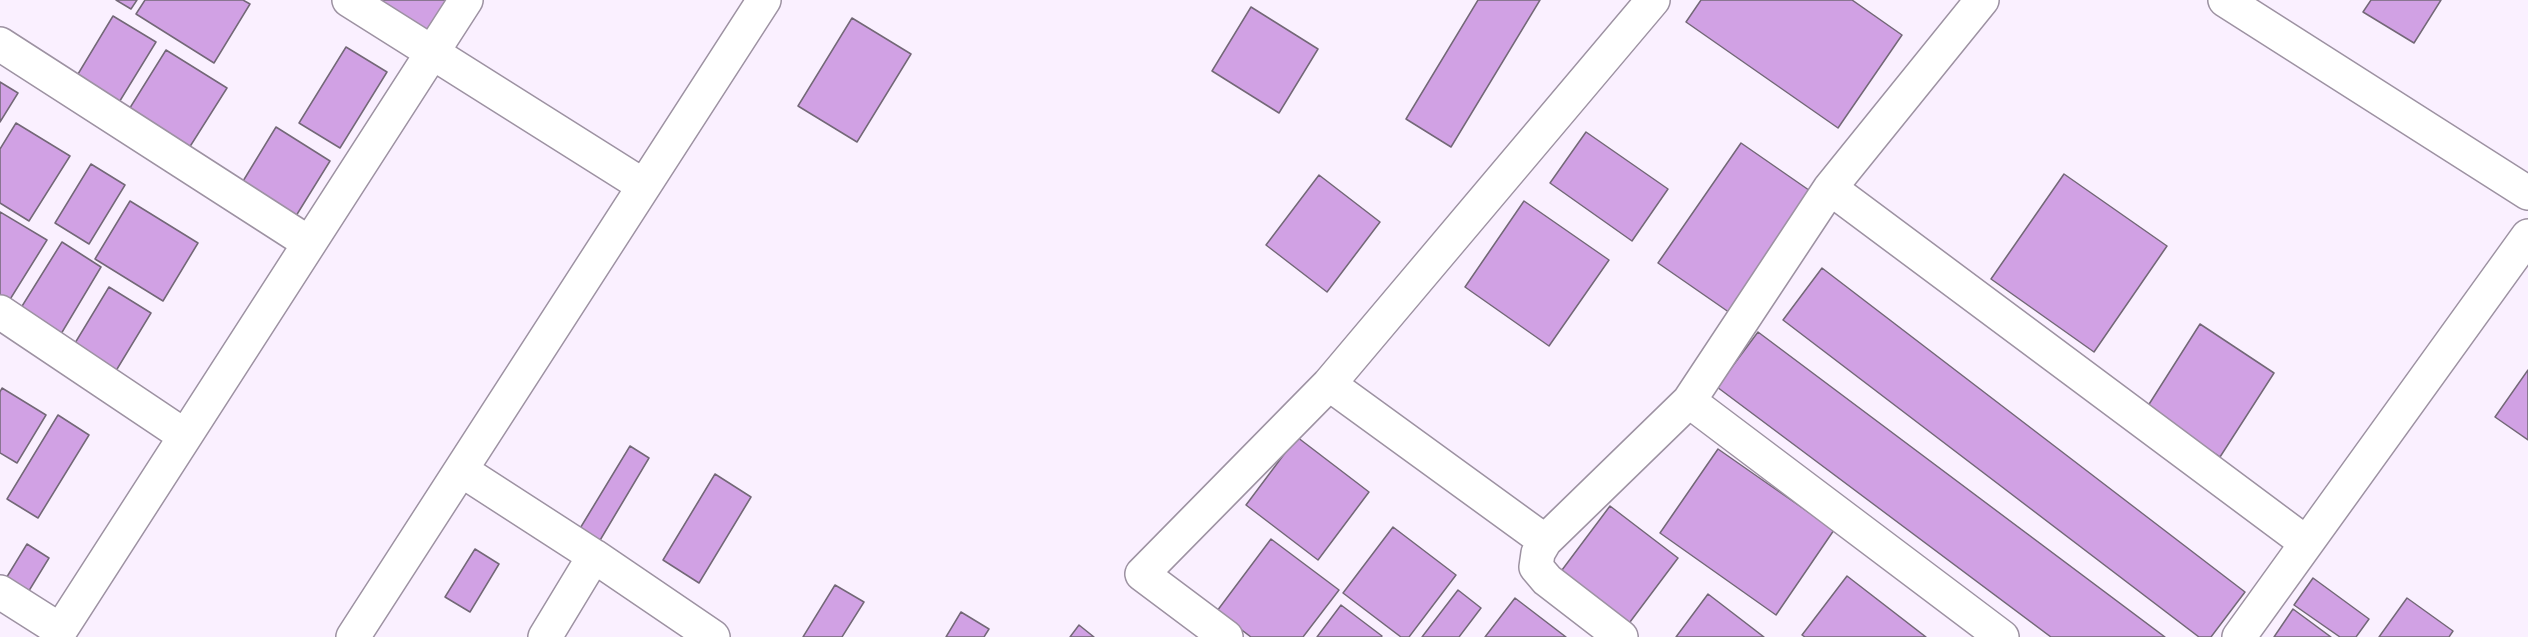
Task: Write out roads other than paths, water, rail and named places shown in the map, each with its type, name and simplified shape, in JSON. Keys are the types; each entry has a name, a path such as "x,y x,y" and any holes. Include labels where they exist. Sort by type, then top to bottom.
{"street":[{"path":"349,0 644,186"},
{"path":"0,592 58,633 466,0"},
{"path":"353,637 764,0"},
{"path":"1226,637 1142,574 1329,384 1653,0"},
{"path":"1621,637 1547,580 1536,567 1538,553 1545,541 1689,401 1830,188 1982,0"},
{"path":"2224,0 2528,193"},
{"path":"0,44 309,243"},
{"path":"1830,188 2305,542"},
{"path":"2239,637 2305,542 2528,236"},
{"path":"0,312 185,436"},
{"path":"1329,384 1545,541"},
{"path":"1689,401 2002,637"},
{"path":"460,470 594,556 713,637"},
{"path":"544,637 594,556"}]}
